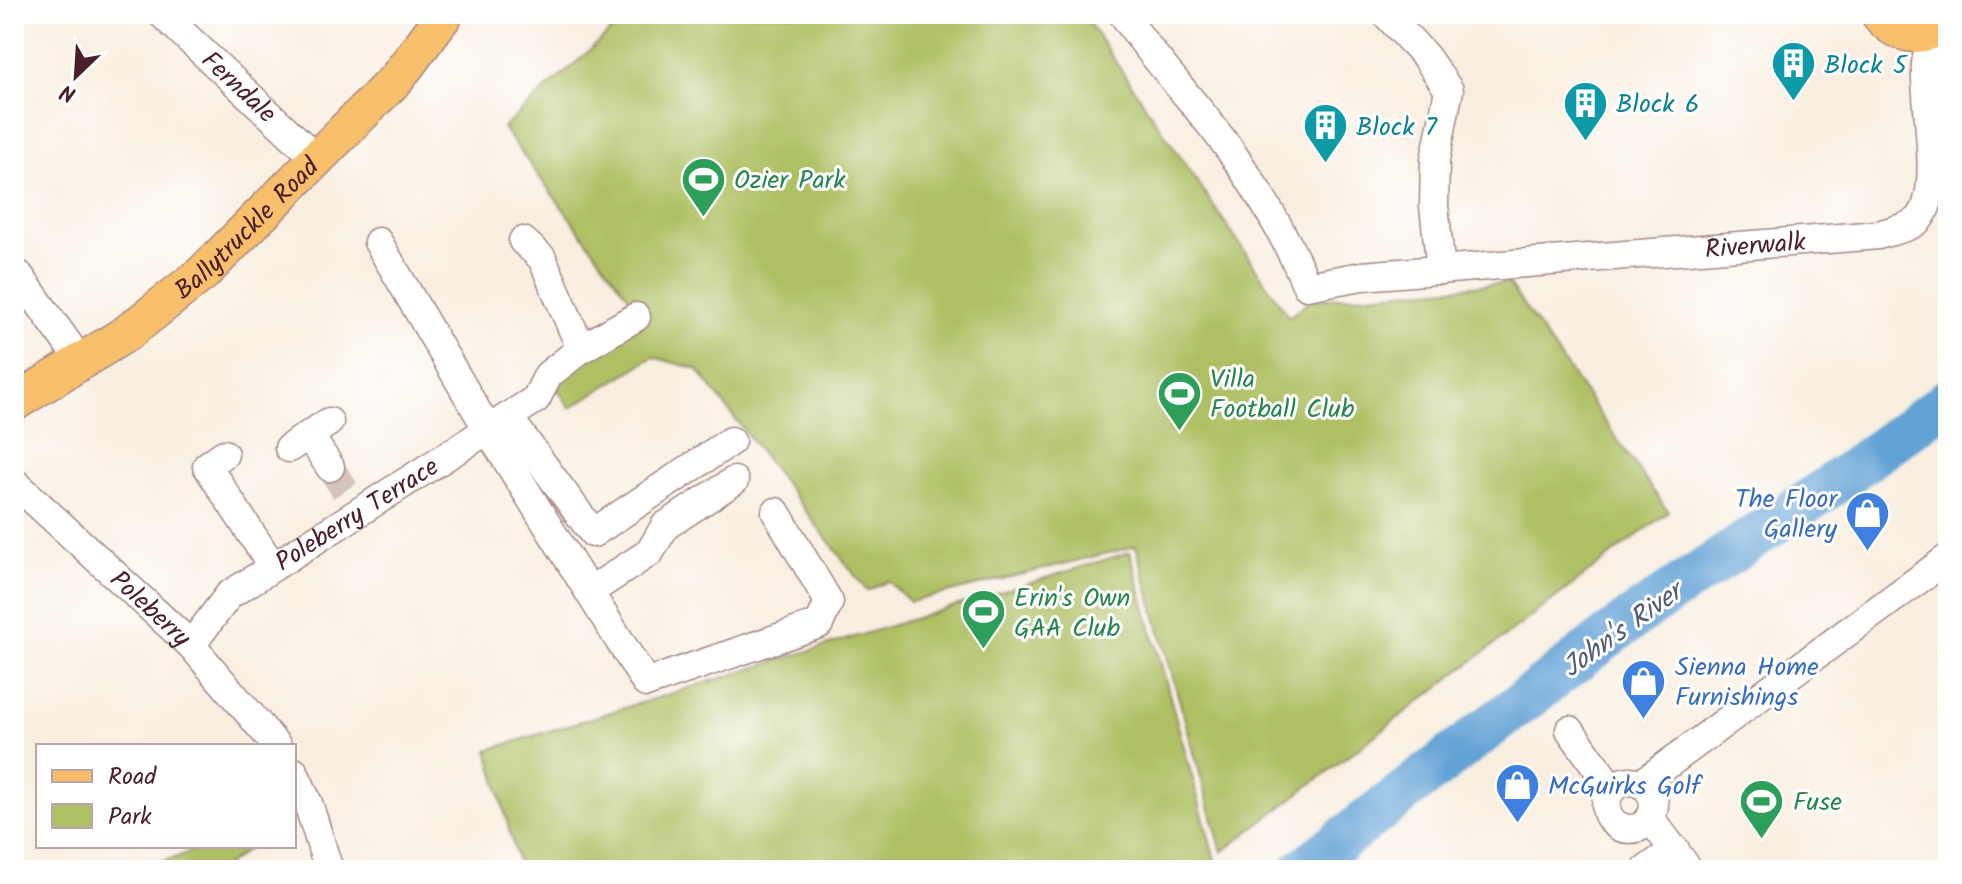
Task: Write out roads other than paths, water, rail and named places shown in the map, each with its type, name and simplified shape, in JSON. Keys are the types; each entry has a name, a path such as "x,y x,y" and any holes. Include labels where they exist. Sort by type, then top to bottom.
{"main road":[{"name":"Ballytruckle Road","path":"14,403 148,319 185,289 397,78 445,14"},
{"path":"1884,20 1922,34 1946,22"}],"street":[{"name":"Ferndale","path":"162,14 317,159"},
{"name":"Riverwalk","path":"1123,14 1227,146 1286,237 1307,286 1362,276 1878,235 1917,222 1927,207 1939,167 1927,75"},
{"path":"1386,14 1426,57 1449,90 1435,160 1434,206 1441,270"},
{"path":"1884,20 1917,47 1927,75"},
{"path":"1927,75 1930,48 1946,22"},
{"path":"523,241 542,258 581,349 636,317"},
{"path":"378,242 498,424 589,592 646,683 819,624 829,602 776,512"},
{"path":"19,275 81,362"},
{"name":"Poleberry Terrace","path":"191,645 229,595 273,567 354,504 498,424 536,399 548,375 581,349"},
{"path":"498,424 593,533 731,441"},
{"path":"309,435 330,467"},
{"path":"224,454 207,466 273,567"},
{"path":"589,592 650,552 665,526 734,481"},
{"name":"Poleberry","path":"14,482 191,645 275,744"},
{"path":"1641,784 1948,558"},
{"path":"1570,730 1612,789"},
{"path":"296,776 308,803 329,870"},
{"path":"1626,782 1641,784 1652,795 1654,803 1645,824 1630,829 1616,824 1607,812 1606,804 1612,789 1626,782"},
{"path":"1646,870 1682,860 1650,818"}],"waterway":[{"name":"John's River","path":"1302,870 1634,617 1826,489 1948,400"}],"tunnel":[{"path":"330,467 348,495"}],"place":[{"name":"Block 5","path":"1793,103"},
{"name":"Block 6","path":"1585,142"},
{"name":"Block 7","path":"1325,165"},
{"name":"Ozier Park","path":"703,218"},
{"name":"Villa Football Club","path":"1179,432"},
{"name":"The Floor Gallery","path":"1868,552"},
{"name":"Erin's Own GAA Club","path":"983,651"},
{"name":"Sienna Home Furnishings","path":"1644,720"},
{"name":"McGuirks Golf","path":"1517,824"},
{"name":"Fuse","path":"1762,840"}]}
